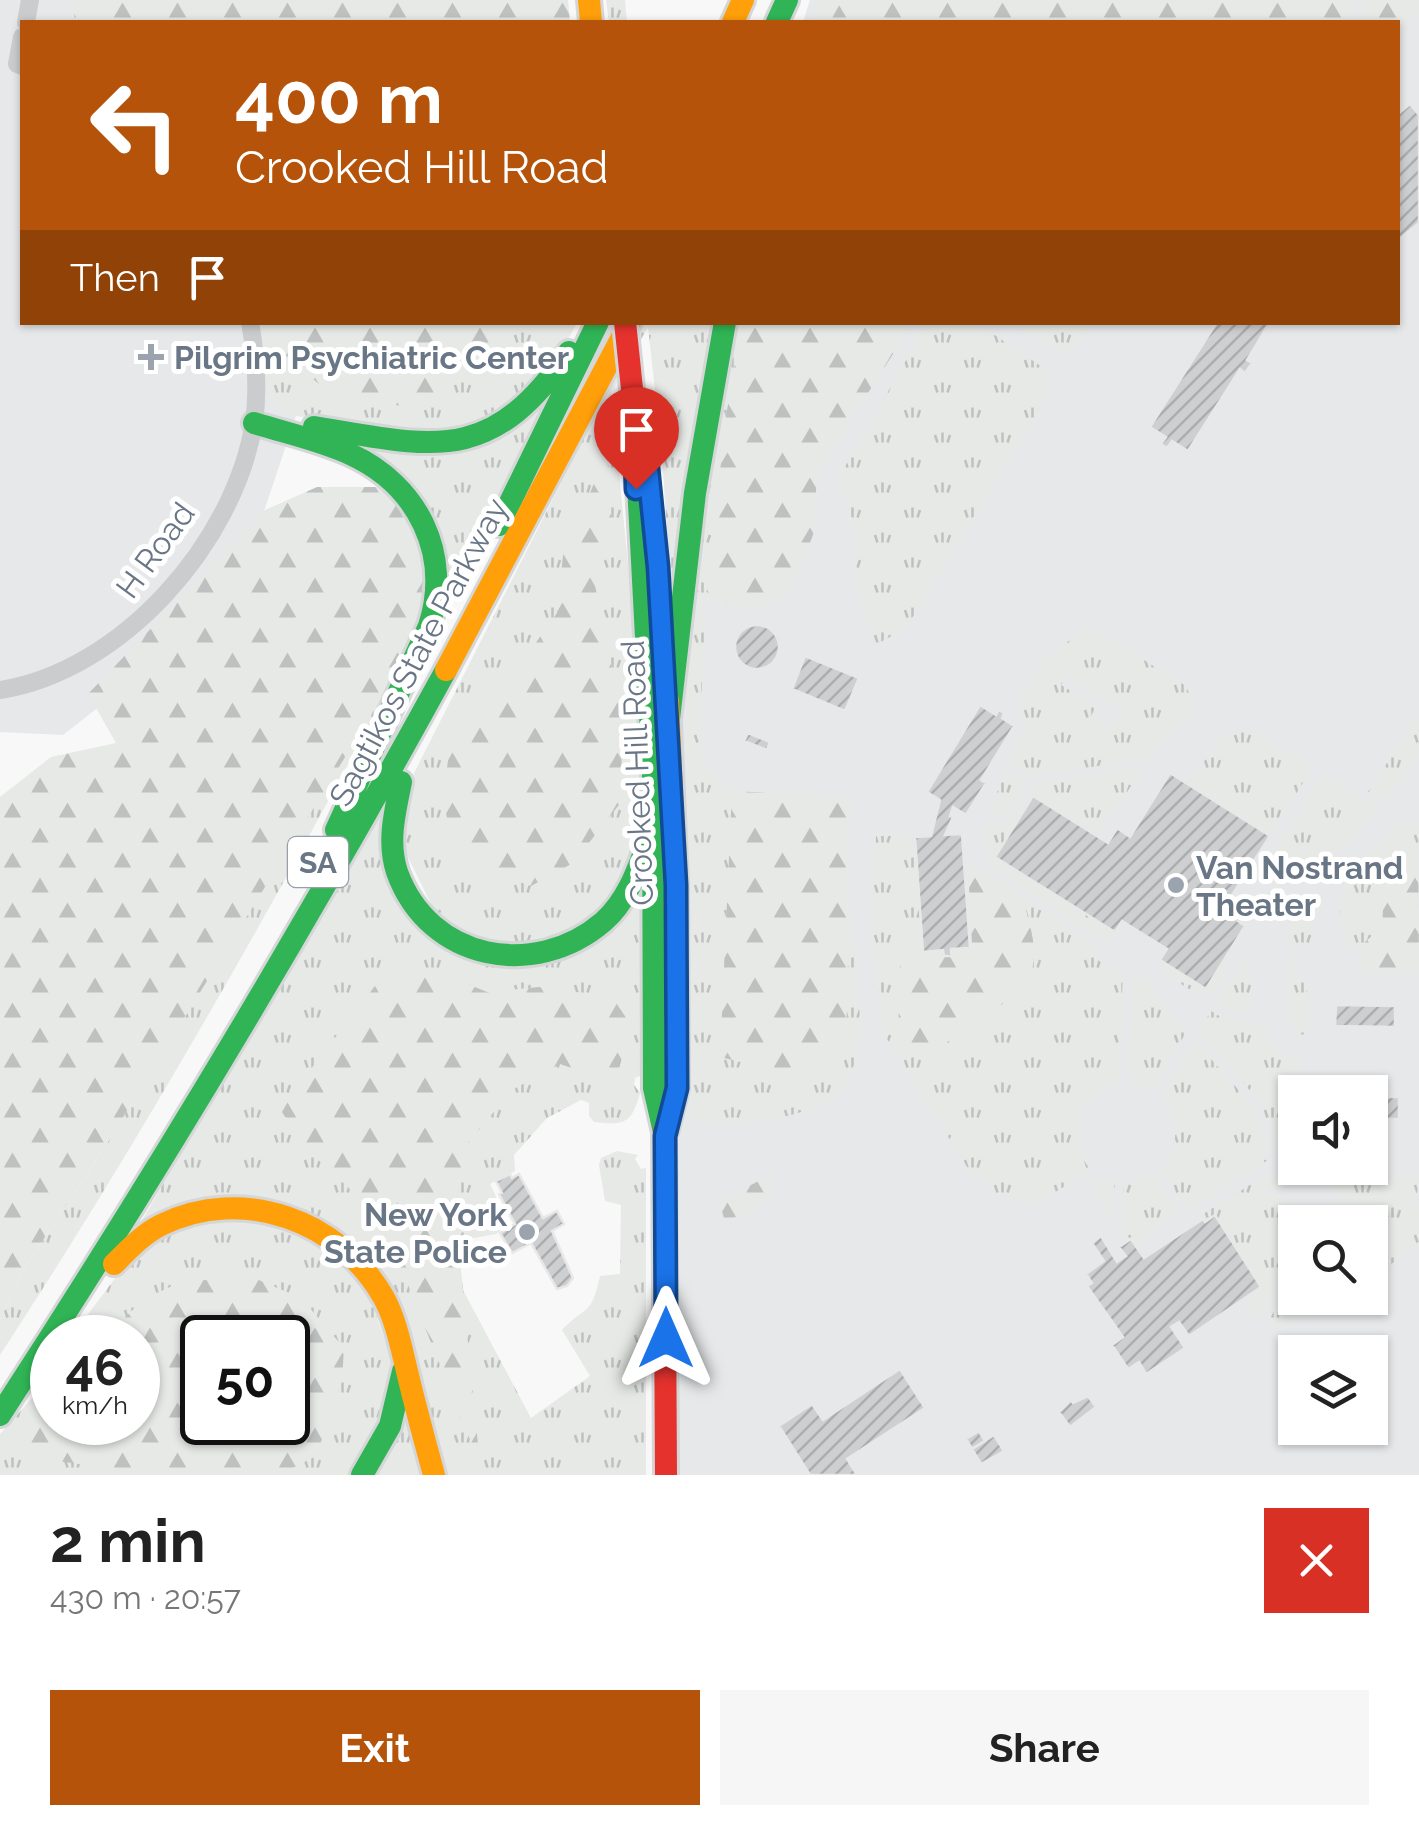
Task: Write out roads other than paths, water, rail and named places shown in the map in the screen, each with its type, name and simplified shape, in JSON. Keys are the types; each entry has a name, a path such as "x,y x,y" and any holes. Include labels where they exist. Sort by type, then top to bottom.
{"main road":[{"path":"254,423 444,444 472,437 522,408 554,372 585,325"},
{"name":"Sagtikos State Parkway","path":"0,1379 182,1094 336,830 507,509 597,325"},
{"name":"Sagtikos State Parkway","path":"67,1315 158,1173 290,952 453,658 626,325"},
{"name":"Crooked Hill Road","path":"628,325 652,752 654,1088 665,1136 666,1475"},
{"path":"669,719 695,492 724,325"},
{"name":"Crooked Hill Road","path":"634,408 647,459 669,719 676,885 677,1088 665,1136"},
{"path":"254,423 343,452 372,466 412,505 426,530 434,557 438,583 424,637 336,830"},
{"path":"453,658 395,797 389,828 397,876 426,920 457,943 492,955 530,956 565,946 593,930 616,907 652,828"},
{"path":"68,1315 130,1248 158,1227 208,1210 249,1208 303,1222 334,1239 350,1254 366,1270 387,1303 434,1475"},
{"path":"362,1475 391,1426 404,1362"},
{"name":"Sagtikos State Parkway","path":"0,1415 30,1370"}],"street":[{"name":"H Road","path":"0,690 40,682 106,646 139,623 187,568 243,467 254,423 258,381 250,325"}],"place":[{"name":"Pilgrim Psychiatric Center","path":"151,357"},
{"name":"Van Nostrand Theater","path":"1176,885"},
{"name":"New York State Police","path":"527,1232"}]}
